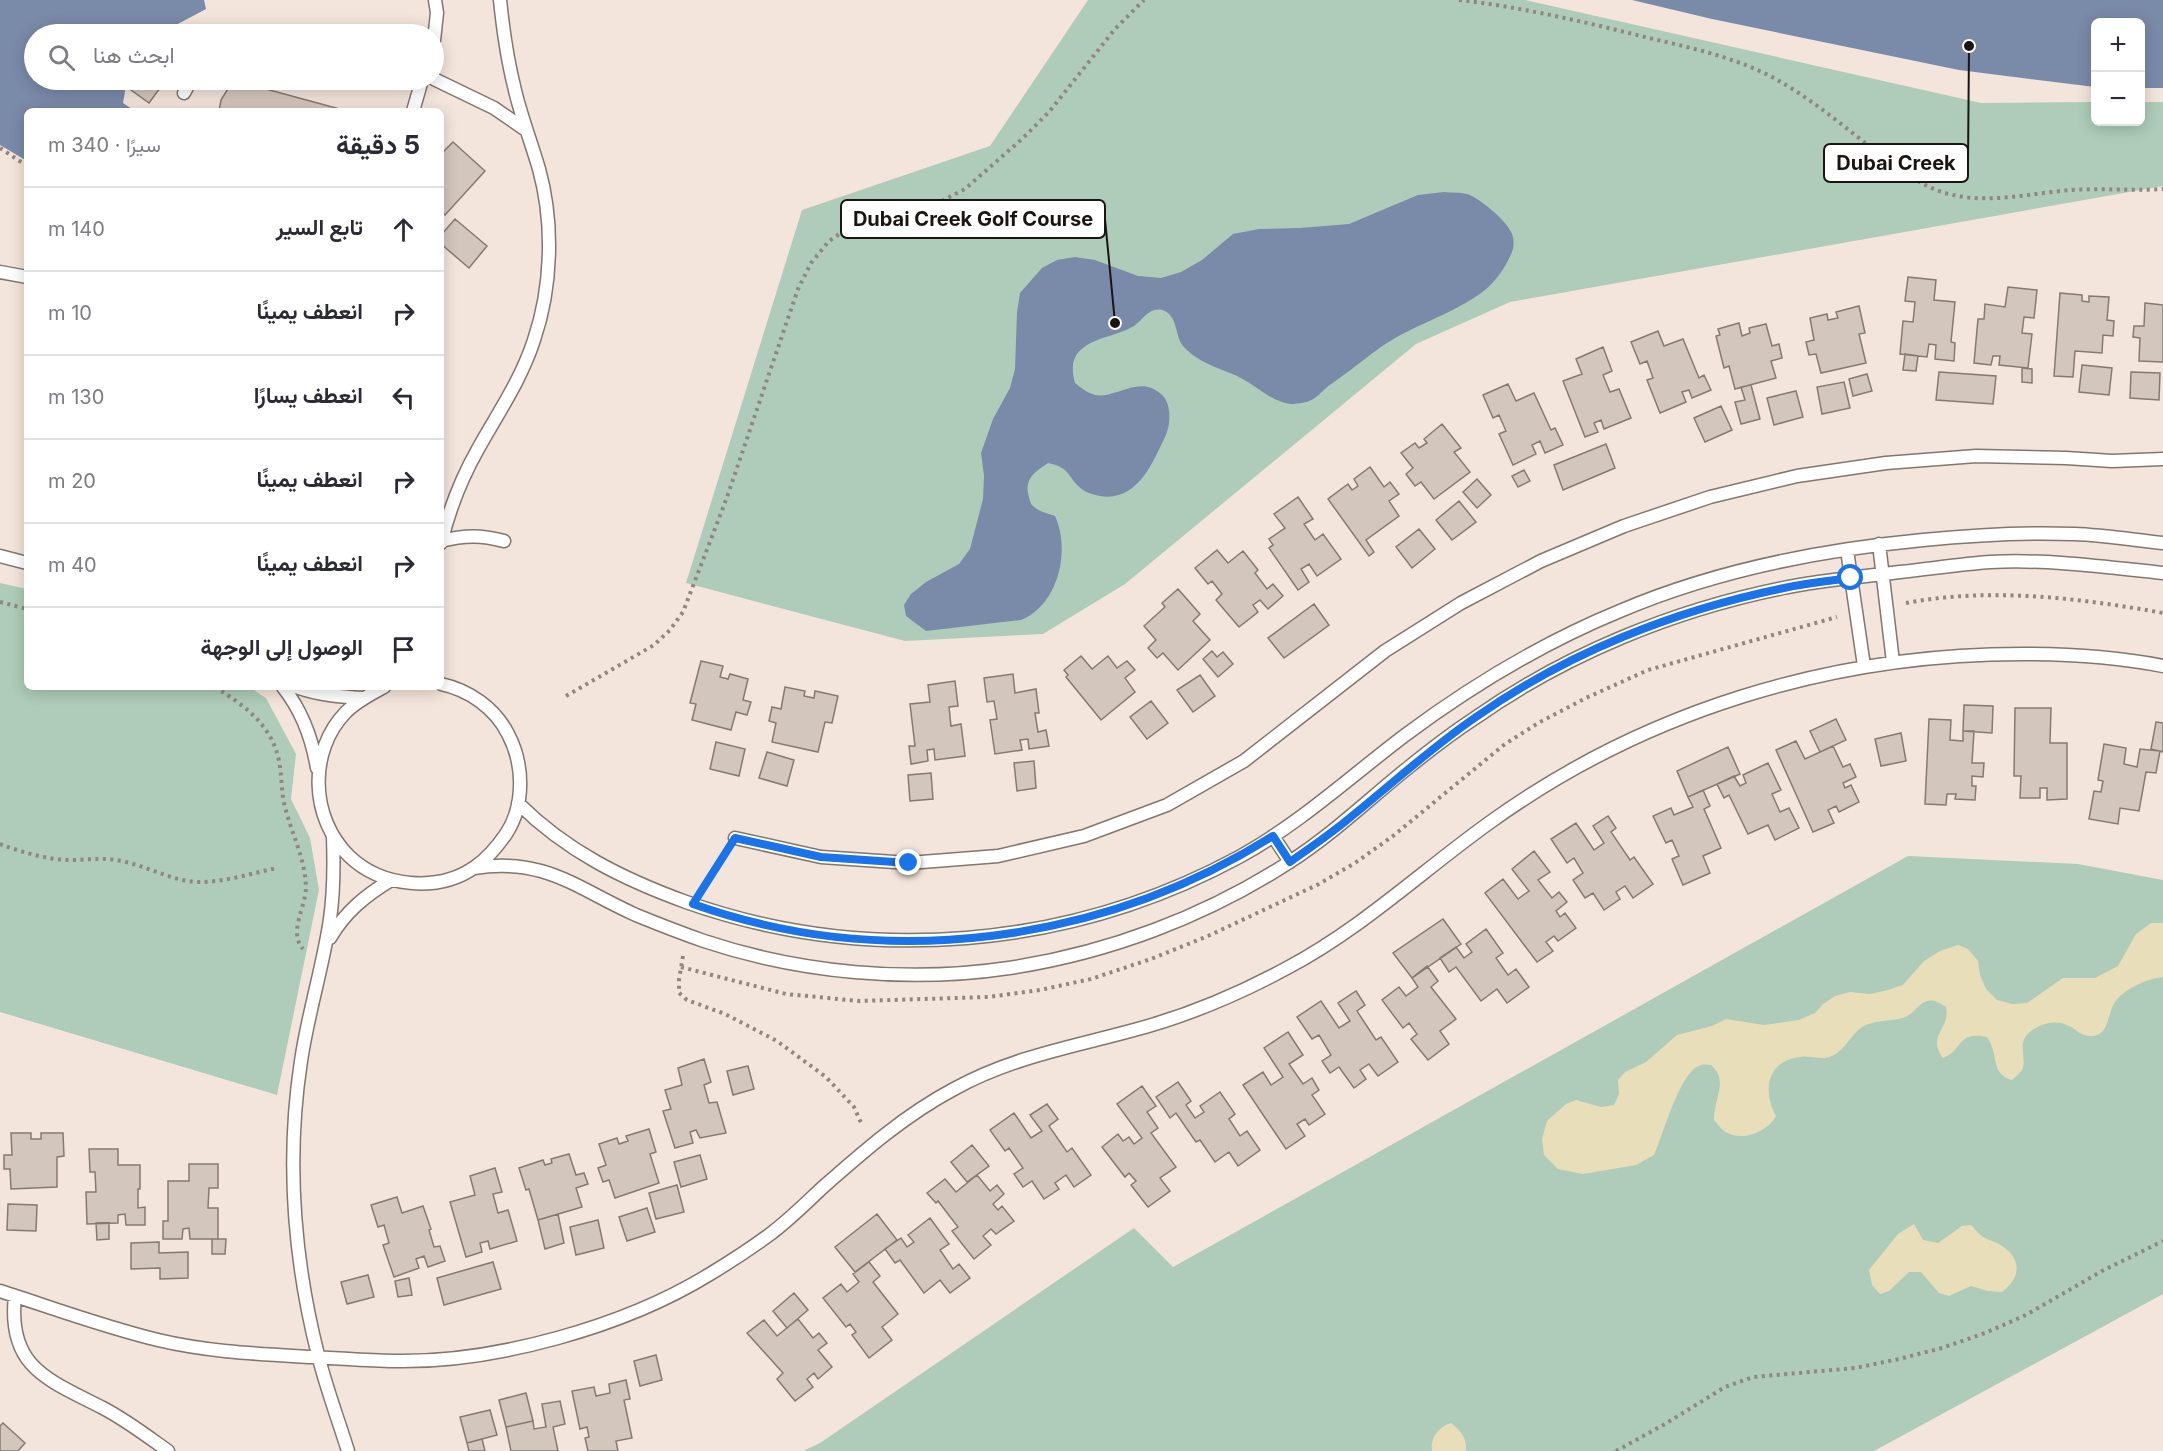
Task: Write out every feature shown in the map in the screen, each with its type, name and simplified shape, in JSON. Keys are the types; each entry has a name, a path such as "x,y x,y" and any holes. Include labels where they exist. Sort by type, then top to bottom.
{"lane":[{"path":"435,0 435,24"},
{"path":"444,533 460,485 519,379 535,339 545,297 549,255 547,212 539,171 513,85 504,39 500,0"},
{"path":"444,84 494,108 526,130"},
{"path":"414,108 419,90"},
{"path":"0,272 24,276"},
{"path":"735,838 821,857 909,863 998,856 1084,836 1167,805 1244,761 1385,651 1461,603 1541,561 1624,526 1710,497 1797,476 1886,463 1976,456 2112,461 2163,459"},
{"path":"518,803 556,837 577,851 660,892 722,914 787,930 853,939 920,942 987,938 1053,927 1118,909 1180,886 1240,856 1297,821 1402,738 1471,688 1544,646 1620,610 1700,581 1782,560 1879,544 1988,534 2077,534 2163,543"},
{"path":"444,541 472,535 504,541"},
{"path":"1879,544 1893,662"},
{"path":"1847,550 1864,666"},
{"path":"0,556 24,562"},
{"path":"285,690 305,723 314,748 319,796 324,817 333,837 349,856 368,871 392,880 412,884 434,883 474,868 498,864 521,865 567,879 635,914 705,942 779,961 854,972 930,975 1007,969 1081,954 1154,931 1224,900 1290,862 1352,817 1409,766 1476,716 1548,672 1624,636 1703,608 1784,587 1991,562 2080,564 2163,573"},
{"path":"0,1291 89,1321 164,1341 241,1353 398,1362 478,1355 556,1339 632,1313 704,1278 771,1233 871,1145 922,1108 958,1086 1007,1065 1057,1048 1149,1026 1215,1002 1290,967 1360,923 1490,822 1559,778 1631,740 1706,708 1773,687 1864,666 1977,654 2062,654 2163,666"},
{"path":"444,685 476,698 494,713 508,733 517,755 520,779 518,803 510,828 494,850 474,868"},
{"path":"305,690 318,694 364,698"},
{"path":"318,775 322,752 332,731 346,712 379,690"},
{"path":"1273,836 1290,862"},
{"path":"333,837 333,892 324,951 310,1005 300,1063 294,1146 297,1240 306,1299 318,1357 348,1451"},
{"path":"324,951 337,926 353,908 371,892 392,880"},
{"path":"15,1296 13,1317 17,1340 27,1360 42,1377 104,1409 168,1451"}],"path":[{"path":"567,696 654,645 670,630 683,612 736,469 798,289 811,263 829,241 853,225 926,209 965,189 1049,112 1115,29 1144,0"},
{"path":"1459,0 1557,16 1693,48 1733,60 1772,77 1809,98 1891,163 1942,192 1970,198 1989,198 2070,190 2163,189"},
{"path":"0,148 24,164"},
{"path":"1886,607 1951,598 2001,596 2096,601 2163,613"},
{"path":"0,602 24,608"},
{"path":"681,967 786,994 859,1001 988,997 1040,990 1091,979 1151,959 1208,936 1356,863 1409,824 1505,744 1540,722 1586,698 1648,670 1856,612"},
{"path":"219,690 253,714 265,728 274,744 279,762 285,807 302,854 305,872 306,890 297,936 299,945 313,956 324,951"},
{"path":"693,904 735,838"},
{"path":"0,844 48,857 70,860 94,858 119,860 181,880 197,882 213,882 277,868"},
{"path":"688,935 681,967 679,993 687,1000 725,1014 777,1041 826,1077 854,1107 871,1145"},
{"path":"1616,1451 1725,1387 1753,1377 1855,1368 1942,1348 1985,1333 2026,1315 2102,1271 2163,1241"}],"green space":[{"path":"1088,0 1525,0 1981,103 2091,102 2091,126 2145,126 2145,102 2163,102 2163,186 1510,302 1416,344 1125,584 1043,634 905,641 686,583 802,210 990,146"},
{"path":"0,583 24,588 24,690 254,690 266,698 296,754 291,799 310,838 319,890 277,1095 0,1012"},
{"path":"1908,856 2078,864 2163,880 2163,1294 1874,1451 803,1451 820,1443 1134,1228 1173,1267"}],"sand":[{"path":"2151,923 2163,923 2163,977 2137,985 2124,992 2112,1007 2105,1029 2096,1035 2084,1035 2059,1023 2044,1024 2035,1028 2024,1041 2022,1070 2012,1080 2000,1073 1987,1037 1977,1036 1965,1039 1950,1055 1943,1058 1937,1043 1947,1015 1946,1007 1931,1000 1921,1004 1903,1018 1866,1025 1832,1056 1800,1057 1780,1064 1770,1078 1769,1087 1769,1096 1776,1116 1767,1127 1753,1134 1738,1136 1730,1134 1714,1120 1719,1077 1711,1065 1701,1065 1686,1078 1679,1091 1654,1155 1636,1165 1583,1174 1558,1169 1544,1155 1542,1139 1547,1121 1566,1104 1576,1100 1601,1107 1614,1105 1619,1094 1618,1080 1625,1072 1646,1062 1677,1035 1712,1026 1726,1019 1764,1025 1799,1020 1815,1013 1835,996 1850,992 1870,994 1903,985 1924,961 1940,951 1958,945 1968,949 1978,961 1980,975 1986,989 1997,1000 2012,1004 2027,1003 2063,978 2095,978 2118,966 2136,934"},
{"path":"1914,1224 1923,1240 1938,1243 1962,1226 1971,1225 1981,1235 2009,1251 2017,1269 2013,1281 2002,1292 1971,1286 1949,1296 1939,1293 1921,1272 1909,1272 1889,1291 1880,1294 1872,1285 1869,1270 1898,1234"},
{"path":"1451,1423 1463,1435 1466,1451 1432,1451 1432,1441 1436,1433"}],"water":[{"path":"0,0 204,0 206,9 178,24 24,24 24,90 125,90 123,103 130,108 24,108 24,159 0,145"},
{"path":"1632,0 2163,0 2163,88 2145,88 2145,18 2091,18 2091,86 1959,70 1712,19"},
{"path":"1444,192 1464,193 1472,196 1498,215 1512,234 1513,247 1508,260 1498,277 1485,290 1459,307 1387,343 1314,399 1300,403 1284,403 1270,397 1245,380 1195,357 1183,346 1172,318 1165,311 1151,311 1134,326 1090,343 1075,357 1073,368 1077,385 1095,395 1111,394 1128,388 1144,386 1153,388 1165,398 1169,408 1167,432 1148,469 1133,487 1113,496 1100,496 1085,491 1056,465 1048,463 1032,475 1028,483 1030,502 1037,509 1055,516 1062,545 1058,576 1052,590 1034,613 1021,620 926,631 906,616 904,605 911,594 926,582 959,564 970,549 983,499 984,476 981,453 993,419 1010,388 1015,369 1020,293 1042,268 1057,260 1075,257 1095,260 1138,276 1161,278 1181,272 1202,260 1233,234 1259,229 1349,224 1418,195"}],"building":[{"path":"131,90 159,90 149,103"},
{"path":"227,90 270,90 336,108 220,108"},
{"path":"453,142 485,171 445,215 444,214 444,151"},
{"path":"455,219 487,246 469,268 444,247 444,232"},
{"path":"1908,277 1936,280 1934,300 1955,302 1951,342 1955,343 1954,361 1935,359 1936,345 1929,344 1927,357 1900,354 1903,321 1913,322 1915,302 1905,301"},
{"path":"2008,287 2037,290 2034,318 2024,317 2022,333 2032,334 2028,368 1999,365 2000,356 1993,356 1991,365 1974,363 1978,319 1984,319 1985,304 2005,307"},
{"path":"2060,293 2082,295 2082,301 2089,302 2089,296 2109,297 2107,320 2114,321 2113,336 2103,335 2102,353 2075,351 2073,377 2054,376"},
{"path":"2145,303 2163,305 2163,362 2139,361 2140,338 2133,337 2134,326 2144,326"},
{"path":"1859,306 1865,333 1859,334 1866,363 1821,373 1816,354 1809,355 1806,342 1814,340 1810,318 1827,314 1828,320 1838,318 1836,312"},
{"path":"1739,323 1742,336 1750,333 1749,328 1766,324 1772,346 1779,344 1782,358 1771,361 1776,378 1735,389 1729,366 1724,368 1716,336 1720,335 1718,329"},
{"path":"1658,331 1664,346 1683,339 1699,378 1704,375 1711,390 1692,398 1689,390 1682,392 1686,402 1660,413 1647,380 1653,378 1647,361 1640,364 1631,342"},
{"path":"1603,347 1612,371 1603,375 1610,392 1619,389 1631,418 1604,429 1601,420 1594,423 1598,432 1585,437 1563,381 1582,374 1576,359"},
{"path":"1905,354 1918,356 1916,371 1903,370"},
{"path":"2082,365 2112,368 2109,395 2079,392"},
{"path":"2022,368 2032,369 2032,383 2022,382"},
{"path":"1939,372 1996,376 1993,404 1936,400"},
{"path":"2131,372 2160,373 2159,400 2130,398"},
{"path":"1867,374 1872,391 1853,396 1849,379"},
{"path":"1844,382 1850,408 1822,414 1817,387"},
{"path":"1508,384 1516,401 1534,393 1551,430 1555,428 1563,445 1545,453 1540,441 1532,445 1536,454 1513,465 1499,434 1506,431 1499,415 1493,418 1483,395"},
{"path":"1751,385 1760,419 1741,424 1735,402 1745,400 1741,387"},
{"path":"1796,391 1803,417 1774,425 1767,398"},
{"path":"1721,406 1732,430 1705,442 1694,418"},
{"path":"1442,424 1461,448 1454,452 1470,472 1434,499 1421,482 1415,486 1406,474 1413,468 1401,453 1415,443 1419,448 1427,443 1424,439"},
{"path":"1606,444 1615,468 1563,490 1554,465"},
{"path":"1370,467 1384,487 1390,482 1399,494 1389,501 1399,516 1366,540 1374,552 1369,556 1328,499 1348,484 1352,490 1358,486 1354,479"},
{"path":"1524,470 1530,481 1518,487 1512,476"},
{"path":"1477,479 1491,495 1477,508 1463,492"},
{"path":"1298,497 1313,519 1304,524 1315,540 1323,534 1341,559 1317,576 1309,564 1301,569 1309,582 1298,590 1269,548 1273,545 1269,539 1285,528 1274,514"},
{"path":"1459,501 1476,522 1452,540 1436,520"},
{"path":"1419,529 1435,549 1412,568 1396,547"},
{"path":"1217,550 1228,563 1243,551 1258,570 1255,573 1267,589 1273,584 1283,596 1268,609 1260,600 1253,605 1258,612 1239,627 1216,600 1222,594 1212,581 1208,584 1195,568"},
{"path":"1178,589 1200,614 1193,621 1210,640 1178,670 1163,653 1157,658 1148,648 1156,640 1144,626 1165,607 1162,603"},
{"path":"1314,604 1329,625 1284,658 1268,638"},
{"path":"1212,651 1217,657 1223,652 1233,664 1218,677 1203,659"},
{"path":"1081,656 1092,669 1108,656 1117,668 1127,661 1135,670 1125,678 1135,692 1101,720 1066,677 1068,675 1064,670"},
{"path":"701,661 723,666 720,677 728,679 730,674 748,679 743,700 751,702 747,715 736,712 731,730 692,720 696,704 690,703"},
{"path":"1013,674 1015,693 1036,689 1039,713 1035,713 1038,732 1046,730 1049,746 1029,749 1028,739 1020,740 1022,750 995,754 990,720 997,719 994,701 987,702 984,678"},
{"path":"1200,675 1215,696 1193,712 1177,690"},
{"path":"955,681 958,706 949,707 951,726 961,724 965,756 935,760 934,749 927,750 928,761 911,764 909,746 915,746 910,704 930,702 928,685"},
{"path":"785,687 805,691 804,696 814,698 815,691 838,696 832,723 825,722 818,752 772,742 776,723 769,721 772,707 781,709"},
{"path":"1151,701 1168,723 1147,739 1130,717"},
{"path":"1964,705 1993,706 1992,733 1963,731"},
{"path":"2015,708 2051,708 2050,743 2067,743 2067,799 2047,800 2047,788 2040,788 2040,798 2020,798 2021,776 2014,776"},
{"path":"1836,719 1846,740 1820,752 1810,731"},
{"path":"1929,719 1951,720 1950,740 1963,741 1963,731 1974,731 1972,763 1984,763 1983,777 1972,776 1972,786 1976,786 1975,800 1955,799 1956,794 1947,794 1946,805 1925,804"},
{"path":"2156,722 2163,723 2163,752 2151,749"},
{"path":"1901,733 1906,761 1881,766 1875,739"},
{"path":"1796,741 1805,759 1833,746 1843,767 1850,764 1856,777 1843,783 1845,788 1851,785 1859,802 1839,812 1836,806 1828,810 1834,823 1813,832 1776,750"},
{"path":"716,742 745,749 739,776 710,769"},
{"path":"2104,744 2126,748 2124,764 2137,767 2140,749 2160,751 2156,773 2146,772 2139,811 2120,808 2118,824 2089,819 2094,791 2101,792 2103,781 2098,780"},
{"path":"1728,747 1740,774 1688,797 1677,771"},
{"path":"767,752 794,760 787,786 759,778"},
{"path":"1034,761 1036,788 1017,791 1014,763"},
{"path":"1768,763 1781,790 1772,794 1780,812 1789,808 1799,828 1775,840 1768,825 1748,834 1729,795 1724,798 1717,784 1734,776 1740,786 1746,783 1743,775"},
{"path":"931,773 933,799 910,801 908,775"},
{"path":"1703,790 1710,806 1704,809 1721,848 1703,856 1710,873 1683,885 1672,859 1679,856 1672,840 1666,843 1653,816 1671,808 1674,815 1693,807 1688,797"},
{"path":"1608,816 1616,828 1611,832 1630,860 1634,857 1653,884 1633,898 1625,886 1616,892 1620,899 1604,910 1593,893 1585,898 1573,880 1583,873 1574,858 1567,863 1551,839 1576,823 1594,850 1604,843 1593,826"},
{"path":"1534,851 1550,872 1538,880 1552,898 1559,892 1567,902 1556,911 1560,917 1565,913 1576,928 1558,941 1554,936 1546,942 1553,951 1537,962 1485,893 1503,879 1518,899 1529,891 1512,869"},
{"path":"1443,919 1461,944 1412,978 1393,953"},
{"path":"1486,929 1503,953 1496,958 1508,975 1516,969 1529,987 1507,1003 1497,989 1481,1001 1456,967 1449,972 1440,958 1456,947 1464,958 1472,952 1466,944"},
{"path":"1427,966 1438,981 1431,987 1456,1019 1440,1031 1449,1044 1428,1060 1411,1039 1417,1034 1409,1023 1403,1028 1382,1000 1399,987 1406,996 1418,987 1412,978"},
{"path":"1356,991 1365,1005 1357,1011 1376,1040 1381,1037 1398,1062 1378,1076 1369,1064 1360,1070 1366,1079 1354,1088 1339,1067 1330,1073 1322,1061 1331,1055 1319,1035 1312,1039 1297,1017 1321,1001 1339,1028 1350,1021 1338,1003"},
{"path":"1288,1032 1303,1055 1289,1064 1303,1084 1312,1078 1319,1090 1312,1095 1325,1114 1309,1125 1305,1119 1297,1124 1305,1136 1286,1149 1243,1085 1263,1072 1271,1085 1283,1077 1264,1048"},
{"path":"704,1059 711,1082 704,1085 709,1103 717,1102 726,1133 700,1138 696,1130 690,1132 693,1143 675,1148 663,1111 671,1109 665,1090 682,1085 678,1068"},
{"path":"748,1066 754,1089 733,1095 727,1071"},
{"path":"1178,1082 1191,1101 1186,1105 1195,1118 1204,1112 1200,1106 1220,1092 1235,1114 1229,1119 1240,1136 1247,1131 1260,1150 1238,1166 1229,1152 1215,1162 1200,1140 1196,1142 1176,1113 1170,1118 1156,1097"},
{"path":"1142,1086 1156,1106 1147,1112 1158,1128 1151,1133 1176,1167 1160,1178 1170,1191 1148,1207 1131,1185 1136,1181 1129,1173 1125,1177 1102,1147 1118,1134 1123,1141 1129,1137 1134,1144 1142,1138 1117,1104"},
{"path":"1047,1104 1058,1119 1049,1126 1067,1152 1072,1148 1091,1175 1074,1187 1066,1175 1055,1183 1059,1189 1044,1199 1032,1181 1023,1187 1014,1174 1023,1168 1009,1148 1005,1151 990,1130 1014,1113 1031,1138 1042,1131 1030,1115"},
{"path":"649,1129 656,1152 650,1154 659,1183 615,1198 609,1180 603,1182 598,1168 606,1165 599,1144 617,1138 619,1144 628,1141 626,1136"},
{"path":"11,1133 31,1133 31,1139 41,1139 41,1133 63,1133 64,1156 57,1157 57,1187 11,1189 10,1169 4,1169 4,1155 12,1155"},
{"path":"972,1145 989,1166 967,1182 951,1162"},
{"path":"89,1149 118,1149 118,1165 140,1165 138,1208 145,1207 145,1225 126,1225 125,1214 118,1215 118,1223 87,1224 86,1192 96,1192 95,1172 90,1172"},
{"path":"569,1154 576,1175 584,1173 588,1184 576,1188 582,1207 538,1220 529,1189 526,1190 519,1168 543,1160 545,1165 552,1163 551,1159"},
{"path":"700,1155 707,1179 681,1187 674,1162"},
{"path":"189,1164 218,1164 218,1188 209,1188 208,1208 218,1208 218,1239 190,1239 189,1228 183,1229 182,1239 163,1239 163,1221 168,1221 168,1181 189,1181"},
{"path":"495,1168 502,1192 493,1194 498,1213 508,1210 517,1241 490,1249 488,1241 480,1243 482,1252 466,1257 450,1202 475,1195 470,1176"},
{"path":"977,1175 990,1191 997,1185 1004,1194 993,1204 998,1210 1002,1206 1014,1221 996,1234 991,1229 983,1236 991,1245 974,1259 952,1231 958,1227 938,1201 936,1203 927,1193 945,1179 956,1192"},
{"path":"677,1185 684,1212 656,1219 649,1193"},
{"path":"397,1197 402,1213 423,1206 434,1247 440,1246 445,1261 428,1267 424,1256 416,1259 419,1268 394,1277 383,1245 389,1243 384,1225 378,1227 371,1205"},
{"path":"8,1204 37,1205 36,1231 7,1230"},
{"path":"647,1208 655,1232 627,1241 619,1217"},
{"path":"558,1214 564,1243 545,1249 538,1220"},
{"path":"877,1214 897,1240 855,1272 835,1247"},
{"path":"930,1218 949,1244 940,1250 953,1269 959,1264 970,1278 950,1293 940,1280 924,1293 900,1260 895,1263 885,1249 901,1238 907,1247 914,1242 908,1235"},
{"path":"598,1220 604,1248 576,1255 570,1227"},
{"path":"96,1223 109,1223 109,1239 97,1240"},
{"path":"212,1239 226,1239 225,1254 212,1254"},
{"path":"159,1242 159,1253 188,1252 188,1278 160,1279 160,1268 131,1269 131,1243"},
{"path":"493,1262 501,1289 444,1305 437,1278"},
{"path":"869,1262 880,1276 873,1282 898,1314 882,1327 892,1340 869,1358 852,1335 856,1332 850,1324 846,1327 823,1298 841,1284 847,1292 859,1282 853,1274"},
{"path":"368,1275 374,1297 347,1304 341,1282"},
{"path":"409,1278 412,1295 398,1297 395,1281"},
{"path":"794,1293 808,1310 787,1328 773,1311"},
{"path":"798,1319 813,1338 819,1333 827,1343 818,1350 832,1367 818,1379 814,1373 807,1379 813,1387 795,1401 777,1379 783,1373 747,1333 764,1320 777,1336"},
{"path":"656,1355 662,1380 640,1386 634,1361"},
{"path":"626,1380 630,1399 624,1400 632,1438 616,1441 618,1451 588,1451 585,1438 589,1437 587,1427 580,1429 572,1391 594,1387 596,1396 610,1393 609,1384"},
{"path":"526,1393 533,1421 506,1427 499,1400"},
{"path":"560,1401 565,1424 553,1427 558,1451 511,1451 506,1427 533,1421 534,1429 546,1427 542,1404"},
{"path":"490,1410 497,1435 467,1443 460,1417"},
{"path":"3,1423 25,1443 18,1451 0,1451 0,1426"},
{"path":"482,1439 485,1451 469,1451 467,1443"}],"place":[{"name":"Dubai Creek","path":"1969,46"},
{"name":"Dubai Creek Golf Course","path":"1115,323"}],"route":[{"path":"909,863 821,857 735,838 693,904 722,914 787,930 853,939 920,942 987,938 1053,927 1118,909 1180,886 1240,856 1273,836 1290,862 1352,817 1409,766 1476,716 1548,672 1624,636 1703,608 1784,587 1851,578"}]}
